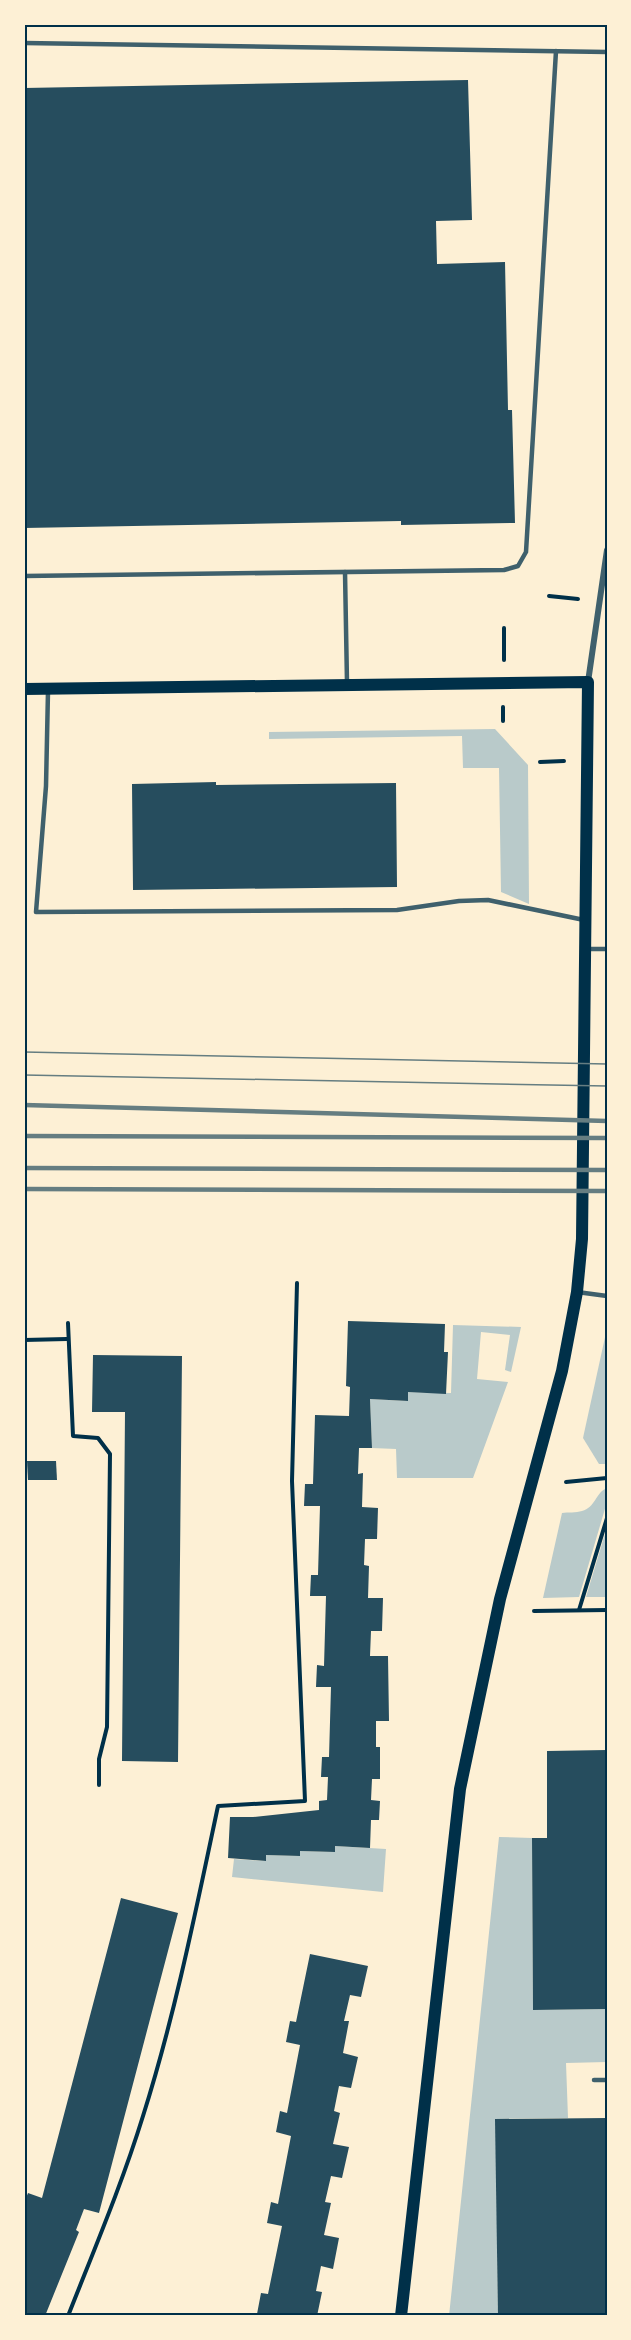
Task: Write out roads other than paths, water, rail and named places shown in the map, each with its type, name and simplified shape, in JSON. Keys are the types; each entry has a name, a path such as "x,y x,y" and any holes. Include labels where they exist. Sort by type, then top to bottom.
{"main road":[{"path":"24,689 588,682 582,1239 577,1292 557,1392 500,1599 461,1781 401,2316"}],"street":[{"path":"588,682 607,550"}],"lane":[{"path":"24,43 607,52"},
{"path":"24,576 504,570 518,566 524,560 556,51"},
{"path":"345,572 347,685"},
{"path":"48,689 46,786 36,912 397,910 459,900 488,900 584,920"},
{"path":"584,949 607,949"},
{"path":"577,1292 607,1296"},
{"path":"594,2080 607,2080"}],"tram line":[{"path":"24,1052 607,1064"},
{"path":"24,1075 607,1086"}],"railway":[{"path":"24,1105 607,1121"},
{"path":"24,1136 607,1138"},
{"path":"24,1168 607,1170"},
{"path":"24,1189 607,1191"}]}
